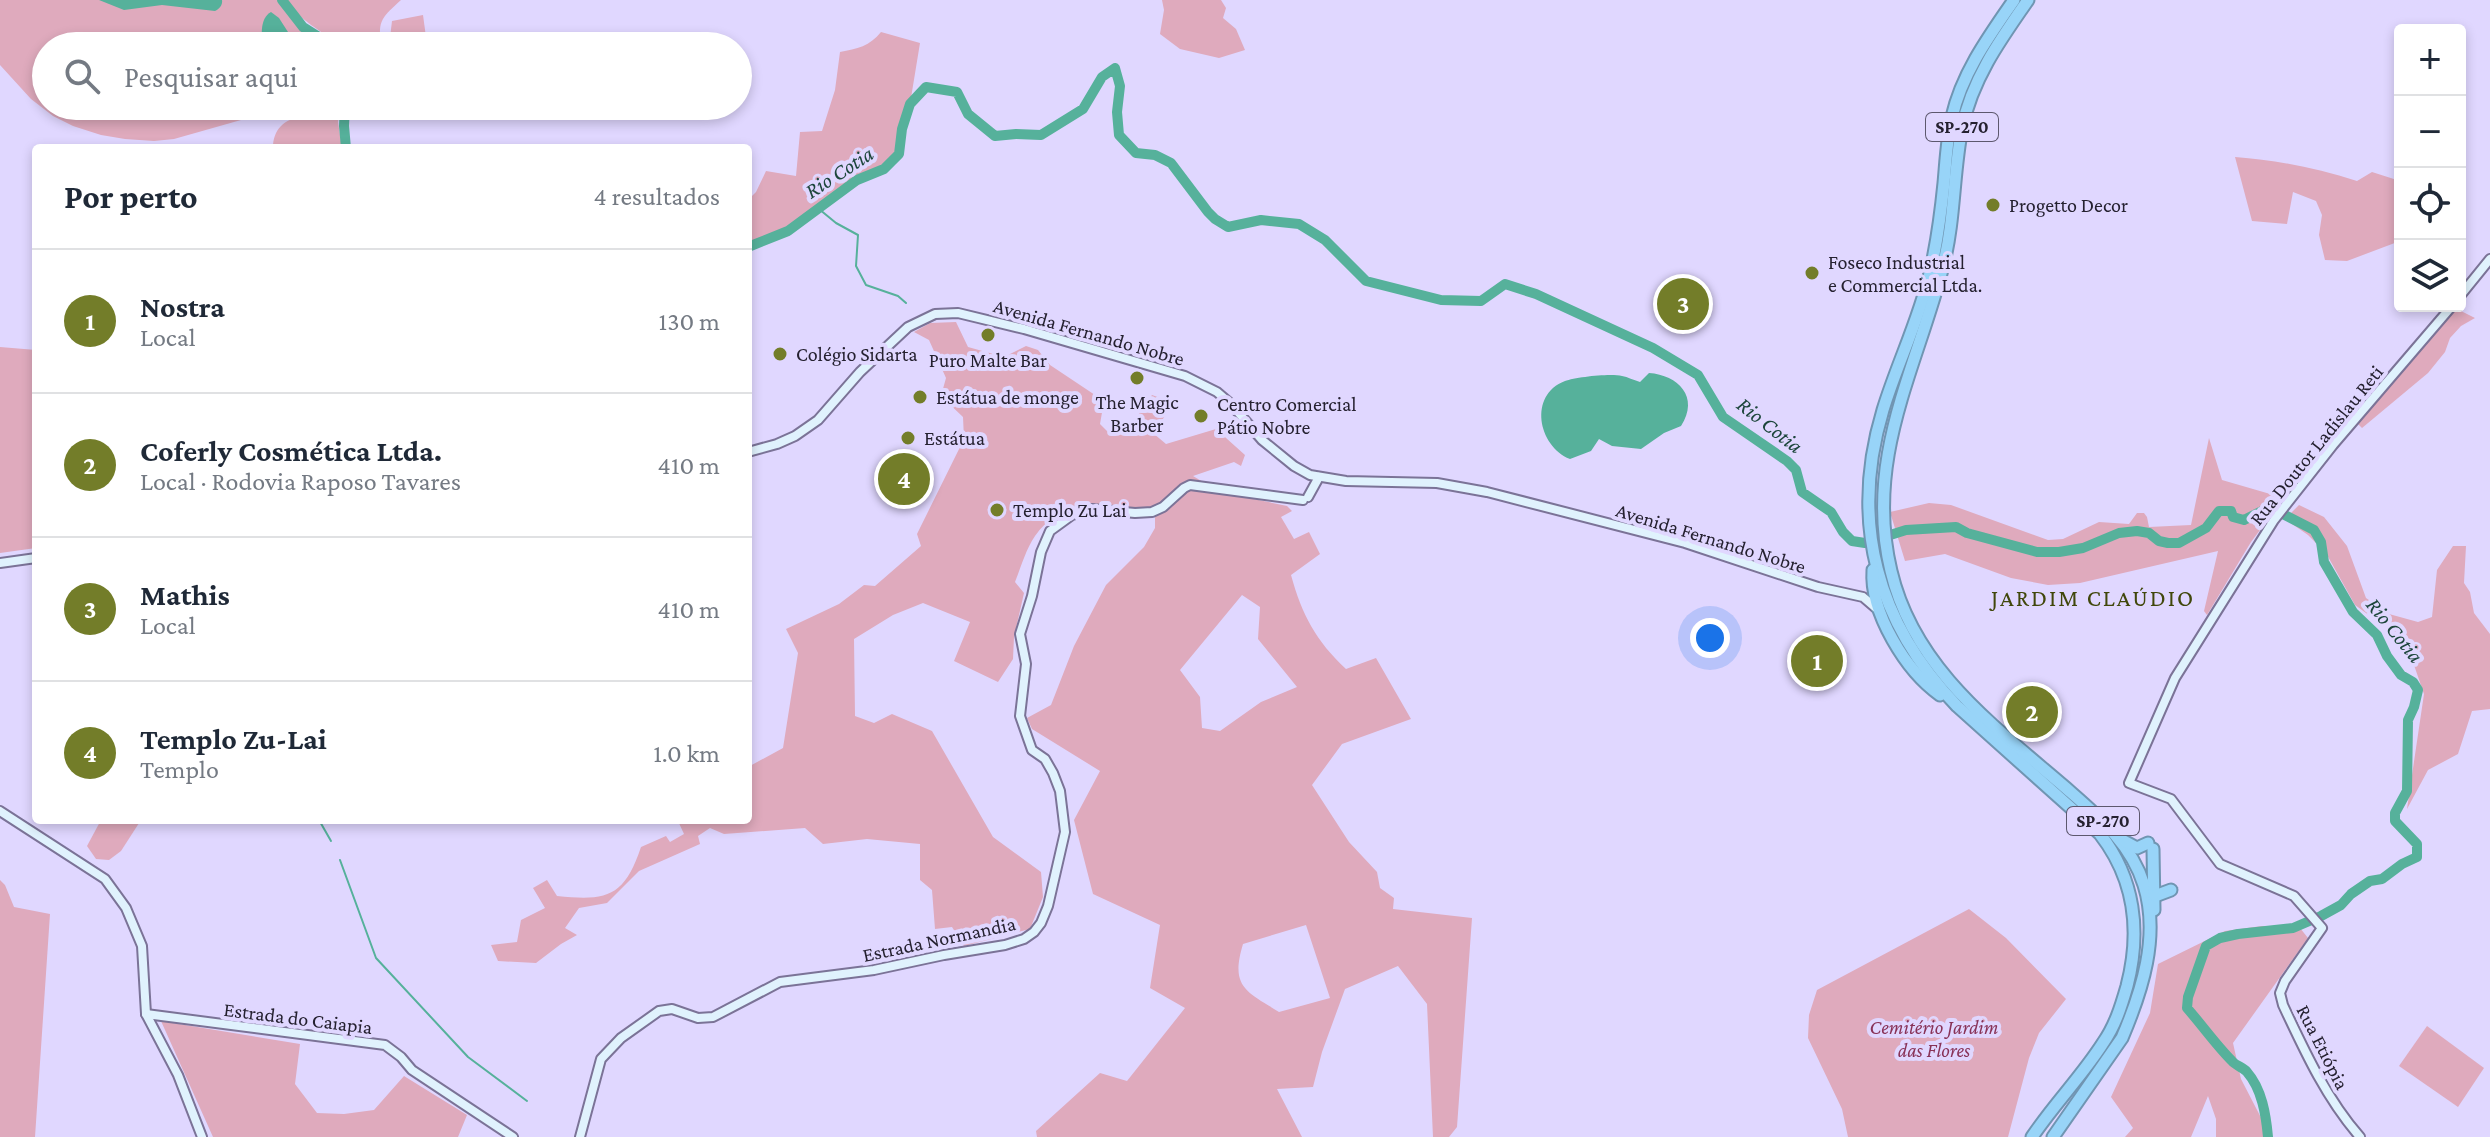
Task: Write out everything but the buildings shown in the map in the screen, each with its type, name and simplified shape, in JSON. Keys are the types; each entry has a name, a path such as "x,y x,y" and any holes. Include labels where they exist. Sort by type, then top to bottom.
{"highway":[{"name":"SP-270","path":"2014,0 1975,59 1952,116 1938,234 1927,286 1882,411 1874,445 1870,530 1884,595 1901,634 1929,676 1957,706 2100,834 2111,847 2129,887 2135,927 2134,952 2115,1023 2103,1044 2032,1137"},
{"name":"SP-270","path":"2028,0 1985,66 1968,106 1959,147 1948,248 1887,451 1882,486 1883,525 1891,573 1918,638 1944,677 1977,710 2119,837 2139,870 2145,887 2150,922 2149,951 2122,1038 2053,1137"},
{"path":"1874,554 1872,580 1880,613 1901,653 1917,675 1935,692 1957,706"},
{"path":"2119,837 2137,848 2150,846 2155,896 2149,951"},
{"path":"2155,896 2171,890"}],"street":[{"path":"2466,289 2490,259"},
{"name":"Rua Doutor Ladislau Reti","path":"2320,926 2294,896 2220,864 2171,799 2129,783 2175,678 2276,516 2447,312"},
{"name":"Avenida Fernando Nobre","path":"752,451 795,436 818,420 860,372 908,327 935,314 958,313 1185,376 1217,392 1262,440 1314,476 1346,481 1437,483 1487,492 1685,543 1818,587 1853,594"},
{"name":"Estrada Normandia","path":"580,1137 601,1059 621,1038 659,1011 672,1009 698,1018 713,1017 780,982 874,970 1005,945 1034,932 1048,906 1065,832 1057,782 1045,759 1032,750 1020,710 1026,664 1021,629 1041,552 1050,531 1060,522 1083,511 1152,512 1190,485 1305,498 1314,476"},
{"path":"0,563 32,559"},
{"path":"1853,594 1863,590 1872,580"},
{"path":"1853,594 1869,600 1880,613"},
{"path":"0,811 105,879 126,908 142,946 146,1014 178,1075 202,1137"},
{"name":"Rua Etiópia","path":"2320,926 2280,993 2319,1079 2342,1116 2360,1137"},
{"name":"Estrada do Caiapia","path":"146,1014 385,1045 412,1070 513,1137"},
{"path":"2025,1137 2047,1114"}],"green space":[{"path":"0,0 278,0 307,32 32,32 32,100 0,65"},
{"path":"287,0 401,0 383,19 380,32 320,32"},
{"path":"1162,0 1221,0 1226,8 1223,18 1236,29 1245,50 1219,58 1180,49 1160,34 1164,10"},
{"path":"423,15 425,32 391,32 392,21"},
{"path":"881,32 920,43 899,154 884,169 857,180 788,231 752,245 752,196 766,171 796,176 800,132 822,131 835,90 840,52 872,41"},
{"path":"61,120 241,120 174,139 154,141 101,135"},
{"path":"292,120 338,120 341,144 274,144 275,136 285,123"},
{"path":"2235,157 2296,165 2357,181 2372,172 2394,179 2394,243 2347,261 2325,260 2319,235 2322,215 2316,201 2293,192 2287,224 2252,221"},
{"path":"2452,312 2463,312 2475,318 2461,326 2450,338 2445,352 2428,373 2362,428 2358,424"},
{"path":"956,322 968,347 1004,357 1026,346 1038,350 1050,365 1104,401 1100,424 1107,431 1133,423 1152,395 1174,403 1153,433 1166,444 1216,429 1245,455 1241,466 1234,462 1193,476 1220,492 1287,506 1292,511 1281,517 1294,539 1309,532 1320,554 1291,575 1311,626 1346,669 1376,658 1411,719 1342,744 1312,785 1349,842 1377,872 1380,888 1394,898 1393,909 1472,918 1457,1127 1449,1137 1433,1137 1427,1004 1398,966 1345,989 1313,1087 1277,1089 1302,1137 1037,1137 1036,1131 1100,1073 1127,1081 1185,1008 1150,988 1160,925 1093,894 1074,820 1100,771 1032,729 1027,718 1051,705 1074,646 1106,585 1144,547 1155,528 1155,516 1090,506 1061,513 1047,522 1026,552 1015,582 1024,593 1014,637 1013,659 998,682 954,661 970,622 923,603 893,615 854,639 855,716 874,723 892,714 932,731 993,837 1041,872 1043,897 1030,929 964,946 952,927 935,929 932,890 920,880 920,844 867,839 823,844 805,828 724,834 710,828 698,836 700,844 639,871 607,903 579,908 565,928 577,935 536,963 498,961 491,945 517,942 521,920 545,908 533,888 547,880 557,896 601,896 620,886 628,877 641,847 666,836 670,842 684,834 679,824 752,824 752,765 783,748 798,653 786,629 839,604 864,585 875,586 921,546 917,534 964,439 963,417 941,396 946,378 929,340 914,332 930,323","holes":["1242,595 1260,607 1258,639 1297,687 1261,702 1220,731 1202,728 1200,697 1180,670","1306,925 1330,998 1279,1012 1258,999 1240,979 1239,958 1243,944"]},
{"path":"0,347 32,350 32,549 0,553"},
{"path":"2209,438 2222,480 2284,498 2251,542 2207,615 2204,611 2218,551 2080,583 2048,585 2011,578 1945,554 1905,561 1890,512 1929,503 1951,505 2048,540 2063,539 2099,522 2129,524 2137,513 2144,513 2149,527 2191,525"},
{"path":"2299,505 2324,517 2347,546 2366,598 2389,614 2418,622 2432,617 2437,570 2453,546 2466,546 2464,583 2470,592 2474,613 2490,634 2490,709 2472,711 2458,754 2428,770 2407,809 2424,694 2406,642 2355,605 2326,553 2285,519"},
{"path":"99,824 138,824 121,851 109,860 96,859 87,846"},
{"path":"0,880 14,907 50,914 35,1137 0,1137"},
{"name":"Cemitério Jardim das Flores","path":"1969,909 2006,938 2066,999 2039,1033 2029,1058 2008,1137 1848,1137 1842,1109 1808,1038 1809,1015 1817,990"},
{"path":"2262,926 2300,928 2308,938 2233,1043 2241,1079 2271,1137 2216,1137 2216,1119 2208,1096 2191,1137 2125,1137 2133,1128 2111,1097 2150,1013 2158,964 2225,931"},
{"path":"161,1021 300,1044 295,1084 317,1113 344,1114 374,1110 404,1076 467,1115 458,1137 213,1137"},
{"path":"2427,1026 2484,1068 2458,1107 2399,1066"}],"shaded area":[{"path":"99,0 222,2 215,11 162,5 124,10"},
{"path":"271,12 279,18 288,32 262,32 267,15"},
{"path":"1649,373 1669,378 1683,389 1688,406 1681,426 1664,433 1641,449 1612,446 1599,439 1591,451 1570,459 1551,443 1545,432 1542,408 1553,388 1565,381 1602,375 1617,375 1640,382"}],"waterway":[{"name":"Rio Cotia","path":"282,0 303,27 311,32"},
{"name":"Rio Cotia","path":"752,245 788,231 857,180 884,169 899,154 902,129 910,104 926,87 957,92 968,114 995,136 1041,135 1083,109 1102,77 1115,68 1120,86 1117,112 1119,135 1136,153 1155,155 1171,163 1215,219 1228,227 1261,220 1299,224 1325,240 1366,281 1441,300 1481,301 1505,284 1536,294 1653,348 1698,375 1723,417 1787,461 1796,470 1802,492 1831,512 1852,541 1865,543 1906,530 1956,527 1967,533 2037,552 2083,548 2119,533 2137,531 2149,533 2159,541 2179,543 2206,528 2219,511 2231,511 2233,517 2244,520 2266,509 2273,509 2314,530 2321,542 2324,562 2353,612 2377,635 2401,675 2413,682 2418,690 2408,720 2407,791 2395,813 2395,821 2417,844 2417,857 2382,879 2370,881 2341,905 2293,928 2238,934 2220,938 2206,946 2187,1008 2226,1055 2252,1079 2262,1103 2268,1137"},
{"name":"Rio Cotia","path":"344,120 346,144"},
{"path":"819,209 858,235 856,266 866,285 898,296 906,303"},
{"path":"321,824 331,841"},
{"path":"340,860 376,958 468,1057 527,1101"}],"place":[{"name":"Progetto Decor","path":"1993,205"},
{"name":"Foseco Industrial e Commercial Ltda.","path":"1812,273"},
{"name":"Mathis","path":"1683,304"},
{"name":"Puro Malte Bar","path":"988,335"},
{"name":"Colégio Sidarta","path":"780,354"},
{"name":"The Magic Barber","path":"1137,378"},
{"name":"Estátua de monge","path":"920,397"},
{"name":"Centro Comercial Pátio Nobre","path":"1201,416"},
{"name":"Estátua","path":"908,438"},
{"name":"Templo Zu-Lai","path":"904,479"},
{"name":"Templo Zu Lai","path":"997,510"},
{"name":"Nostra","path":"1817,661"},
{"name":"Coferly Cosmética Ltda.","path":"2032,712"}],"district":[{"name":"JARDIM CLAÚDIO","path":"2093,597"}]}
